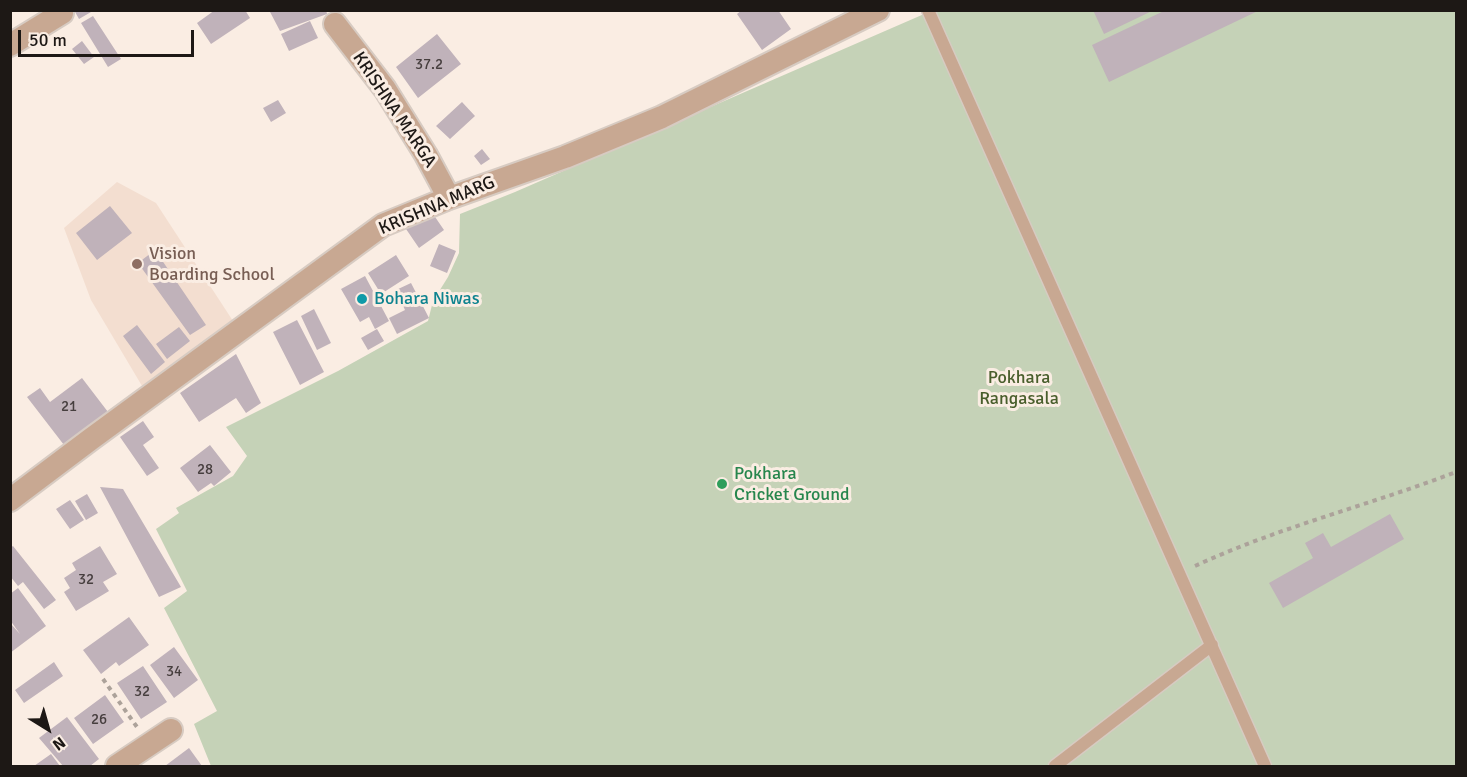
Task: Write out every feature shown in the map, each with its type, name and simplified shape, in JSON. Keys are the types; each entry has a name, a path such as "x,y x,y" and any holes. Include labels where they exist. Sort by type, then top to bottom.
{"street":[{"name":"KRISHNA MARG","path":"10,500 383,225 449,198 566,157 662,117 878,10"},
{"path":"10,45 62,13"},
{"name":"KRISHNA MARGA","path":"335,24 385,89 426,155 449,198"},
{"path":"117,766 171,730"}],"lane":[{"path":"928,10 1265,766"},
{"path":"1055,766 1212,645"}],"path":[{"path":"1180,573 1227,551 1304,522 1456,472"},
{"path":"102,679 149,745"}],"shaded area":[{"name":"Vision Boarding School","path":"117,182 156,203 233,321 145,391 91,300 64,228"}],"green space":[{"name":"Pokhara Rangasala","path":"931,11 1456,11 1456,766 211,766 194,724 217,711 164,608 187,591 156,529 179,513 176,508 233,476 247,456 226,427 338,371 428,321 433,301 459,253 460,214"}],"building":[{"path":"74,10 91,10 91,12 79,19"},
{"path":"215,10 245,10 250,18 211,44 197,23"},
{"path":"269,10 326,10 327,14 280,31"},
{"path":"742,10 778,10 791,29 762,50 737,14"},
{"path":"1093,10 1154,10 1104,34"},
{"path":"1166,10 1260,10 1109,82 1092,45"},
{"path":"93,16 121,59 108,67 81,23"},
{"path":"310,21 318,38 289,51 281,34"},
{"path":"437,34 461,64 418,98 396,67"},
{"path":"82,41 94,57 84,64 72,49"},
{"path":"278,100 286,113 271,122 263,108"},
{"path":"462,102 475,116 450,139 436,126"},
{"path":"482,149 490,159 481,165 474,156"},
{"path":"110,206 132,233 97,260 76,233"},
{"path":"431,211 444,230 419,248 406,229"},
{"path":"439,244 456,251 447,273 430,266"},
{"path":"155,250 206,325 190,335 138,263"},
{"path":"396,255 409,276 381,294 368,273"},
{"path":"365,276 389,321 375,329 369,317 360,322 341,289"},
{"path":"411,283 429,318 397,334 389,318 405,310 396,290"},
{"path":"314,309 331,343 317,350 301,316"},
{"path":"297,320 324,372 300,385 273,332"},
{"path":"137,325 165,362 151,374 123,336"},
{"path":"179,327 190,341 167,359 156,344"},
{"path":"377,329 384,341 368,350 361,338"},
{"path":"236,354 261,403 246,413 236,398 199,422 180,393"},
{"path":"82,378 108,412 64,445 27,397 40,388 50,402"},
{"path":"143,421 154,437 143,445 159,468 147,476 120,437"},
{"path":"210,445 231,472 214,486 211,483 198,492 180,468"},
{"path":"100,487 123,489 181,587 159,597"},
{"path":"87,494 98,513 86,520 75,501"},
{"path":"70,500 84,520 70,529 56,509"},
{"path":"1390,514 1404,539 1283,608 1269,583 1313,558 1305,543 1323,533 1331,547"},
{"path":"13,546 56,600 44,609 23,582 18,586 10,576 10,548"},
{"path":"100,546 117,574 103,582 109,591 76,611 64,592 70,588 64,578 76,570 72,563"},
{"path":"18,588 46,626 10,653 10,623 20,634 10,620 10,594"},
{"path":"129,617 149,645 119,666 116,662 101,674 83,650"},
{"path":"174,647 198,680 174,698 150,665"},
{"path":"54,662 63,676 24,703 15,690"},
{"path":"143,666 167,702 141,719 117,683"},
{"path":"105,695 124,722 93,744 74,718"},
{"path":"67,717 99,759 90,766 63,766 39,738"},
{"path":"189,748 202,766 165,766"},
{"path":"51,754 60,766 34,766"}],"place":[{"name":"Vision Boarding School","path":"137,264"},
{"name":"Bohara Niwas","path":"362,299"},
{"name":"Pokhara Cricket Ground","path":"722,484"}]}
